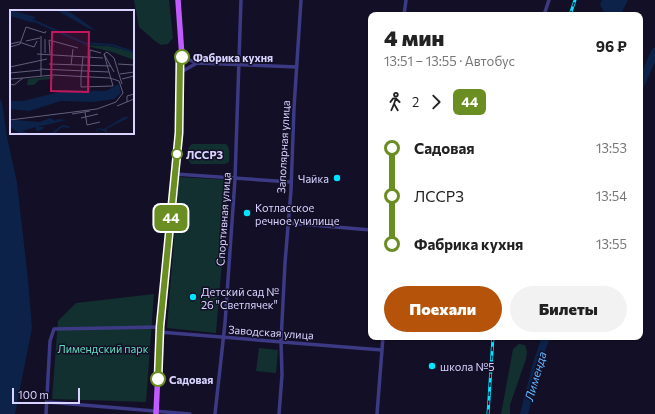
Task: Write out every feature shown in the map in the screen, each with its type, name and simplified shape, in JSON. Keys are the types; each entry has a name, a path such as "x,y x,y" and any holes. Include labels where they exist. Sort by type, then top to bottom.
{"main road":[{"path":"156,412 160,329 179,133 180,60 182,57 178,0"}],"street":[{"name":"Спортивная улица","path":"216,414 235,179 241,0"},
{"name":"Заполярная улица","path":"279,414 282,375 281,341 301,0"},
{"path":"404,12 406,0"},
{"path":"545,12 549,0"},
{"path":"182,57 197,62 297,67"},
{"path":"181,72 197,62"},
{"path":"175,174 291,182"},
{"path":"288,223 368,230"},
{"name":"Заводская улица","path":"47,402 50,341 54,329 160,329 223,338 281,341 382,350"},
{"path":"377,414 383,340"},
{"path":"46,414 47,402 190,414"}],"green space":[{"path":"134,0 169,0 173,38 168,44 161,45 139,27"},
{"path":"192,144 226,144 229,150 229,162 225,164 191,164 187,154"},
{"path":"179,177 229,180 216,333 167,328"},
{"name":"Лимендский парк","path":"154,294 146,402 52,399 58,321 76,303"},
{"path":"519,344 525,345 527,352 526,359 510,405 510,414 501,414 513,349"},
{"path":"259,348 278,350 276,373 256,371"}],"water":[{"path":"602,0 628,0 622,12 604,12 600,5"},
{"path":"0,99 2,102 7,137 17,183 32,328 15,414 0,414"}],"waterway":[{"name":"Лименда","path":"643,79 655,52"},
{"name":"Лименда","path":"524,414 538,360 545,340"}],"railway":[{"path":"571,12 575,0"},
{"path":"488,414 493,340"}],"bus line":[{"name":"44","path":"158,379 160,327 179,133 180,60 182,57"}],"place":[{"name":"Фабрика кухня","path":"182,57"},
{"name":"ЛССРЗ","path":"177,154"},
{"name":"Чайка","path":"337,178"},
{"name":"Котласское речное училище","path":"247,213"},
{"name":"Детский сад № 26 \"Светлячек\"","path":"193,297"},
{"name":"школа №5","path":"432,366"},
{"name":"Садовая","path":"158,379"}]}
